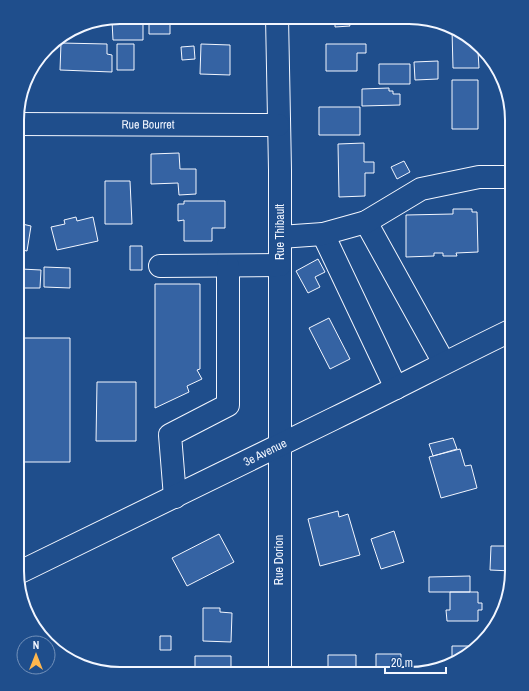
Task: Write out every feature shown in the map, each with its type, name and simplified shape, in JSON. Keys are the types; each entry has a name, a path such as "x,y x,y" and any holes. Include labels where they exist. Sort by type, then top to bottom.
{"street":[{"name":"Rue Thibault","path":"277,24 280,170 279,446"},
{"name":"Rue Bourret","path":"24,124 278,125"},
{"path":"280,237 323,234 366,222 420,189 479,177 505,177"},
{"path":"366,222 444,363"},
{"path":"323,234 396,388"},
{"path":"160,266 280,265"},
{"path":"175,497 170,435 228,406 228,266"},
{"name":"3e Avenue","path":"24,570 279,446 505,333"},
{"name":"Rue Dorion","path":"279,446 280,667"}],"building":[{"path":"143,24 143,40 113,40 112,25"},
{"path":"149,24 170,24 170,34 149,34"},
{"path":"335,24 349,24 350,26 335,27"},
{"path":"452,35 462,40 478,54 479,68 453,68"},
{"path":"63,43 107,44 107,54 112,55 112,72 60,70 61,45"},
{"path":"117,44 134,44 134,70 117,70"},
{"path":"201,44 230,45 230,75 200,74"},
{"path":"326,44 366,44 366,53 357,53 357,71 326,71"},
{"path":"194,46 195,59 182,60 181,47"},
{"path":"438,61 438,79 415,80 414,62"},
{"path":"379,64 410,64 410,84 379,84"},
{"path":"452,80 478,80 478,129 452,129"},
{"path":"389,88 389,91 393,91 393,94 400,94 400,105 362,106 362,89"},
{"path":"319,107 360,107 360,135 319,135"},
{"path":"364,143 364,162 374,162 374,173 365,173 365,196 339,197 338,144"},
{"path":"179,153 180,169 196,169 196,194 179,195 178,183 151,184 151,154"},
{"path":"404,161 410,172 397,179 391,167"},
{"path":"105,181 130,181 132,224 105,224"},
{"path":"184,201 225,201 225,228 212,228 212,241 184,241 184,220 178,221 178,204 184,204"},
{"path":"453,209 472,209 472,212 477,212 478,252 456,253 457,256 443,256 443,253 434,253 434,256 406,257 406,215 453,214"},
{"path":"76,217 77,221 93,217 98,241 57,250 51,227 65,224 64,220"},
{"path":"24,224 31,226 27,251 24,250"},
{"path":"130,246 142,246 142,270 130,270"},
{"path":"318,259 325,272 315,277 320,287 308,293 296,271"},
{"path":"44,267 70,268 70,288 44,287"},
{"path":"24,269 41,270 40,288 24,288"},
{"path":"155,284 200,284 200,369 197,370 202,379 187,386 189,392 155,408"},
{"path":"329,318 350,359 330,369 309,328"},
{"path":"24,338 70,338 70,462 24,462"},
{"path":"97,382 136,382 136,441 96,441"},
{"path":"453,438 457,449 433,456 429,444"},
{"path":"460,449 465,466 471,465 477,488 441,498 429,457"},
{"path":"338,511 339,517 348,514 360,555 320,566 308,519"},
{"path":"394,531 404,562 381,569 371,539"},
{"path":"219,534 234,562 187,586 172,558"},
{"path":"491,546 505,546 505,571 490,570"},
{"path":"470,576 470,592 429,592 429,577"},
{"path":"450,592 478,592 478,603 482,603 482,610 478,610 478,621 447,621 446,610 450,610"},
{"path":"203,608 220,608 220,612 232,613 231,642 203,641"},
{"path":"160,636 171,636 171,650 160,650"},
{"path":"452,646 468,646 462,651 452,656"},
{"path":"376,654 401,654 401,667 376,667"},
{"path":"328,655 356,655 356,667 328,667"},
{"path":"195,656 231,656 231,667 195,667"}]}
